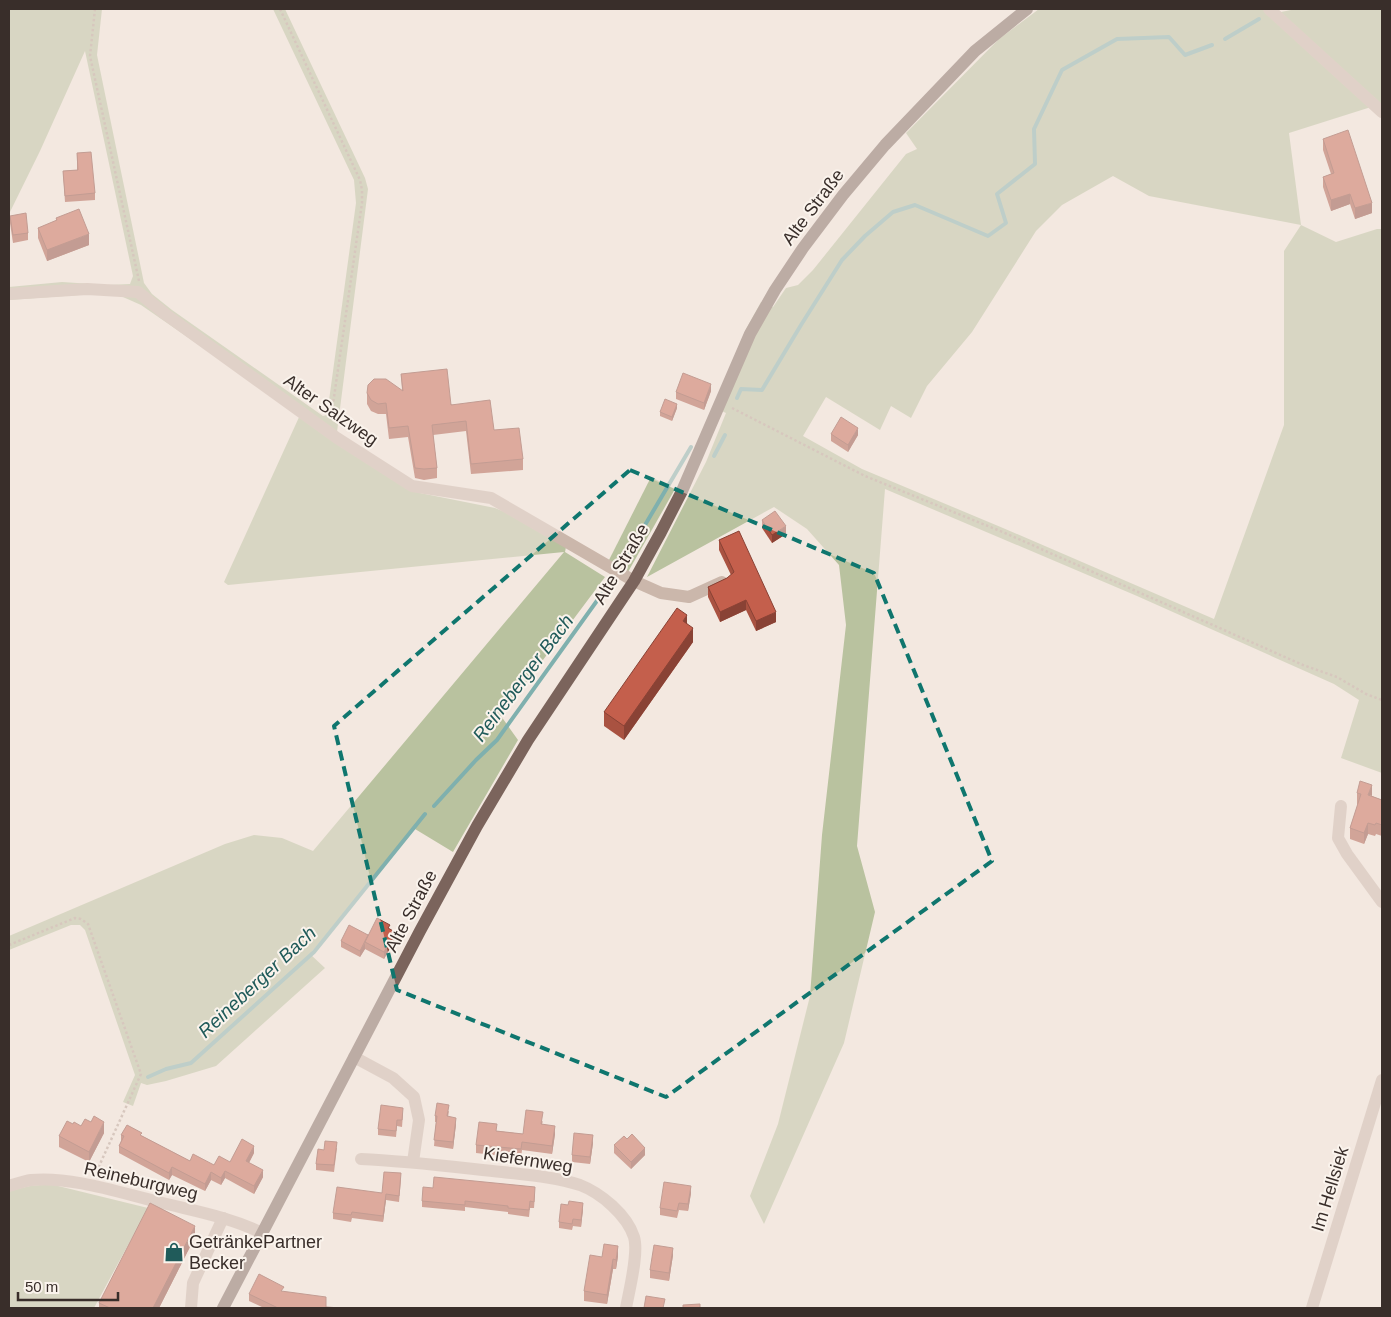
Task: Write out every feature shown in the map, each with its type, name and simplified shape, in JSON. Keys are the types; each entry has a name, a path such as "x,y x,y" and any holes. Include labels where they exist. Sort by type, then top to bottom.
{"main road":[{"name":"Alte Straße","path":"223,1308 424,922 508,772 546,711 634,581 682,491 750,334 775,290 802,248 885,145 975,51 1027,9"}],"street":[{"path":"1269,9 1382,112"},
{"name":"Alter Salzweg","path":"9,294 88,289 138,292 165,314 329,432 412,486 491,498 634,581 661,593 689,597 724,582"},
{"path":"1341,806 1338,838 1347,854 1382,902"},
{"path":"354,1056 393,1078 414,1097 420,1120 413,1162"},
{"name":"Im Hellsiek","path":"1312,1308 1382,1080"},
{"name":"Kiefernweg","path":"361,1159 413,1162 556,1179 582,1186 600,1195 620,1214 634,1236 636,1249 626,1308"},
{"name":"Reineburgweg","path":"9,1186 31,1180 54,1180 91,1185 223,1218 248,1226 262,1233"},
{"path":"192,1308 193,1283 223,1218"}],"path":[{"path":"95,9 90,56 142,295"},
{"path":"280,9 360,180 362,190 362,202 329,432"},
{"path":"720,403 865,476 1005,533 1303,665 1337,677 1366,694 1382,700"},
{"path":"9,945 75,918 81,919 88,924 141,1074 91,1185"}],"highlighted area":[{"path":"630,470 874,573 992,861 666,1097 397,990 334,726"}],"green space":[{"path":"9,9 102,9 97,55 144,283 152,294 172,310 323,416 327,415 356,203 354,180 273,9 285,9 365,178 368,189 336,440 420,493 495,508 510,514 566,547 565,552 605,577 501,716 518,740 453,852 415,829 310,954 325,968 216,1066 166,1081 147,1085 141,1083 133,1106 123,1102 135,1075 85,930 80,925 71,925 9,950 9,936 225,844 254,835 282,838 313,851 564,552 228,585 224,582 300,415 141,305 123,297 107,293 9,300 9,287 62,282 107,285 130,284 133,276 85,51 9,214"},
{"path":"1039,9 1277,9 1281,12 1296,9 1382,9 1382,118 1371,107 1289,133 1301,225 1336,242 1382,229 1382,773 1341,758 1359,700 1334,684 1137,596 885,489 857,846 875,912 844,1043 764,1224 750,1196 778,1124 810,996 822,835 846,625 839,565 807,529 774,507 647,577 706,462 726,413 713,407 746,329 761,302 773,307 786,288 798,285 813,270 906,154 917,149 906,133 999,39","holes":["1113,176 1149,196 1301,225 1284,251 1284,425 1214,619 862,469 803,436 826,397 880,430 891,406 911,418 927,386 972,332 1036,231 1062,205"]},
{"path":"651,477 675,489 628,572 609,560"},
{"path":"50,1184 148,1208 94,1308 9,1308 9,1191"}],"building":[{"path":"1348,130 1372,203 1355,208 1350,194 1331,200 1323,177 1334,173 1323,139"},
{"path":"91,152 95,193 65,196 63,171 78,170 77,153"},
{"path":"79,209 89,234 47,250 38,228 57,220 56,218"},
{"path":"26,213 28,233 13,235 10,216"},
{"path":"447,369 451,405 490,400 494,430 519,428 523,459 471,464 466,421 432,425 437,468 415,468 408,426 389,428 386,403 378,404 371,400 367,393 368,385 374,379 386,379 403,391 401,374"},
{"path":"683,373 711,384 704,403 676,392"},
{"path":"665,399 677,404 672,417 660,412"},
{"path":"841,417 858,428 848,445 831,434"},
{"path":"775,511 786,526 772,535 762,520"},
{"path":"739,531 776,612 756,621 746,600 720,612 708,587 727,578 734,572 719,540"},
{"path":"677,608 687,615 683,621 693,628 624,726 604,712"},
{"path":"1360,781 1372,785 1368,795 1382,800 1382,825 1368,823 1364,833 1350,828 1361,794 1357,793"},
{"path":"377,918 390,925 388,928 395,932 384,952 365,942"},
{"path":"349,925 368,935 360,951 341,941"},
{"path":"437,1103 449,1105 447,1116 456,1118 453,1142 434,1140"},
{"path":"381,1105 403,1108 402,1120 397,1120 396,1131 378,1129"},
{"path":"526,1110 543,1112 541,1124 555,1126 552,1146 522,1142 521,1149 476,1145 479,1122 497,1124 496,1131 523,1134"},
{"path":"94,1116 104,1122 89,1152 59,1136 67,1121 81,1126 85,1119 91,1122"},
{"path":"127,1125 142,1133 140,1135 190,1161 193,1154 214,1165 219,1156 230,1162 242,1139 254,1146 246,1161 263,1170 254,1186 225,1171 221,1178 211,1172 205,1184 172,1167 169,1173 119,1146 124,1136 121,1135"},
{"path":"574,1133 593,1135 590,1157 572,1155"},
{"path":"632,1134 645,1148 631,1162 614,1145 624,1136 627,1139"},
{"path":"325,1141 337,1142 334,1165 316,1164 318,1149 324,1150"},
{"path":"384,1172 401,1173 399,1196 386,1194 383,1216 352,1212 351,1215 333,1213 337,1187 382,1193"},
{"path":"434,1177 535,1187 534,1202 530,1201 529,1210 465,1201 465,1205 422,1201 423,1187 433,1188"},
{"path":"664,1182 691,1186 688,1204 679,1203 677,1211 660,1208"},
{"path":"569,1201 583,1203 581,1220 573,1219 572,1224 559,1222 561,1204 568,1205"},
{"path":"150,1203 195,1226 153,1308 110,1308 99,1303"},
{"path":"604,1244 618,1246 616,1260 613,1259 607,1295 584,1291 590,1255 602,1257"},
{"path":"654,1245 673,1248 669,1273 650,1270"},
{"path":"259,1274 284,1287 281,1291 326,1297 326,1307 341,1308 278,1308 249,1294"},
{"path":"646,1296 665,1299 663,1308 644,1308"},
{"path":"700,1304 700,1308 683,1308 683,1305"}],"waterway":[{"name":"Reineberger Bach","path":"1225,39 1259,19"},
{"name":"Reineberger Bach","path":"737,398 741,389 762,390 842,260 865,236 893,212 915,205 988,236 1006,223 997,194 1035,164 1034,129 1062,70 1117,39 1169,37 1185,55 1212,45"},
{"name":"Reineberger Bach","path":"714,456 725,435"},
{"name":"Reineberger Bach","path":"622,564 691,447"},
{"name":"Reineberger Bach","path":"434,806 497,740 609,584"},
{"name":"Reineberger Bach","path":"148,1077 166,1069 191,1063 314,952 425,814"}],"place":[{"name":"GetränkePartner Becker","path":"174,1252"}]}
